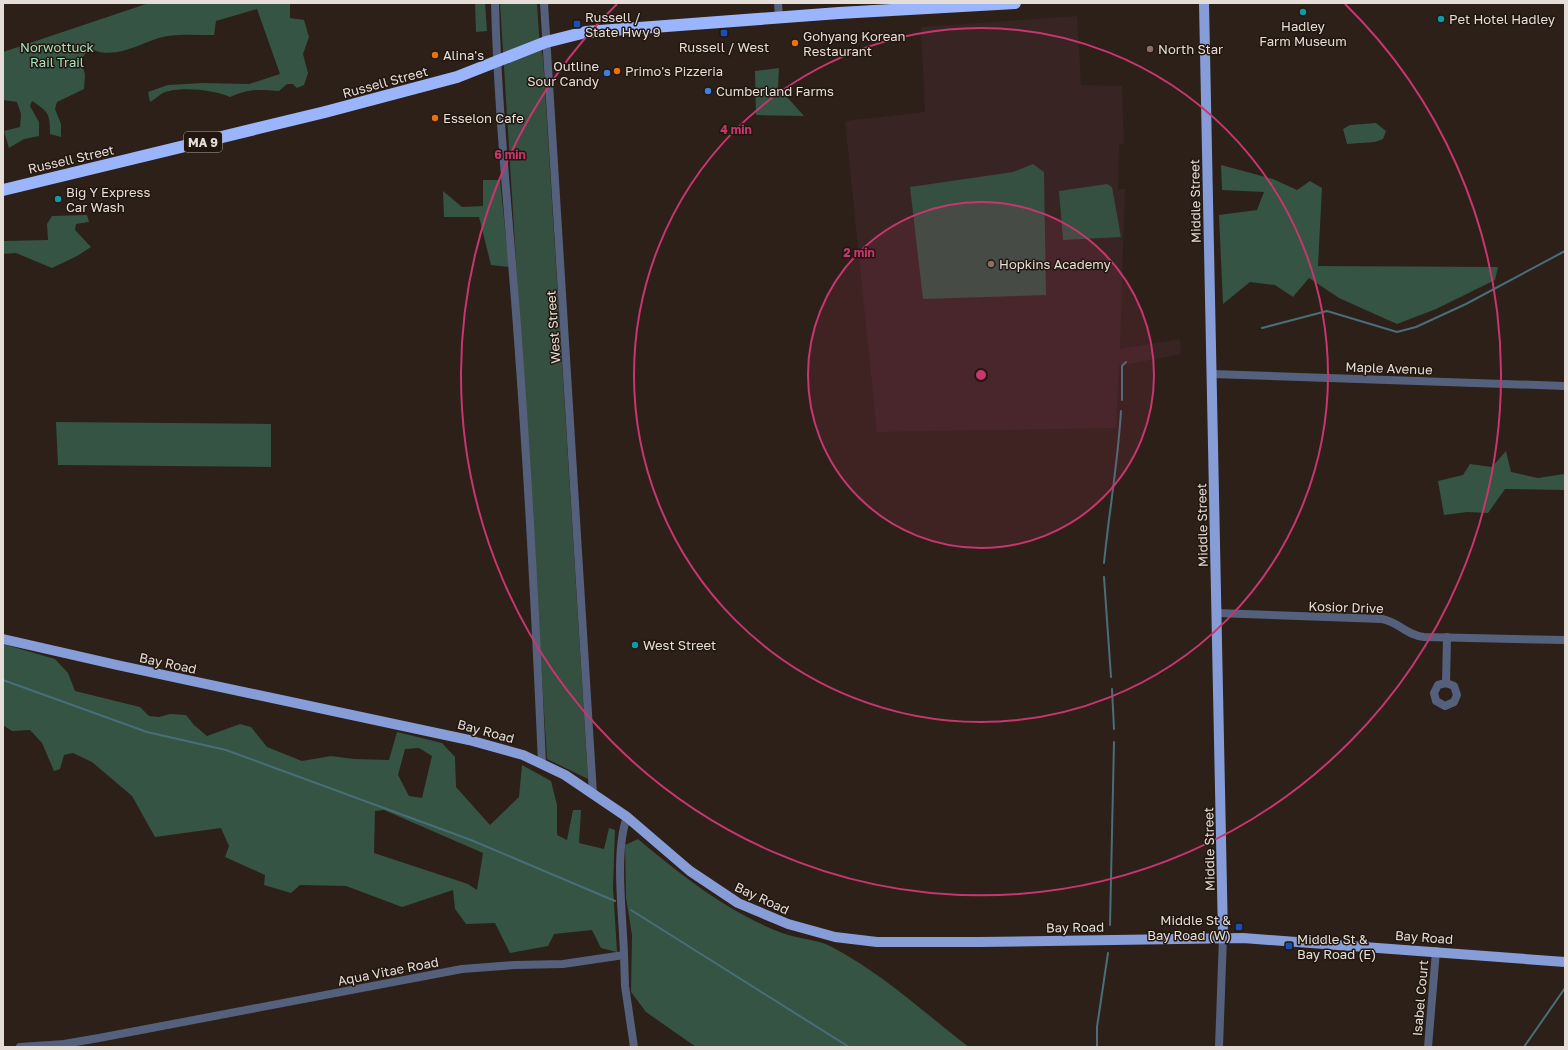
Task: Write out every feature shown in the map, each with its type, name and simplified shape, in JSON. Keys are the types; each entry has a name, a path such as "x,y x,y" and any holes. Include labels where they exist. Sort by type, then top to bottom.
{"highway":[{"name":"Russell Street","path":"3,190 403,92 457,77 546,42 586,32 616,28 1015,3"}],"main road":[{"name":"Middle Street","path":"1204,3 1223,937"},
{"name":"Bay Road","path":"3,639 499,747 542,763 565,775 627,817 690,871 722,893 771,918 805,930 835,937 877,942 966,942 1223,937 1436,951 1565,962"}],"street":[{"path":"495,3 497,62 519,356 536,614 542,763"},
{"name":"West Street","path":"544,3 594,794"},
{"path":"778,3 779,17"},
{"name":"Maple Avenue","path":"1212,374 1565,386"},
{"name":"Kosior Drive","path":"1217,613 1382,619 1394,623 1412,635 1565,640"},
{"path":"1446,637 1446,683"},
{"path":"627,817 622,831 621,853 624,955 625,986 634,1047"},
{"name":"Middle Street","path":"1219,1047 1223,937"},
{"name":"Isabel Court","path":"1428,1047 1436,951"},
{"name":"Aqua Vitae Road","path":"20,1047 64,1044 99,1038 462,969 515,965 563,964 624,955"}],"shaded area":[{"name":"Hopkins Academy","path":"1077,16 1081,85 1122,86 1124,144 1119,144 1118,189 1125,189 1120,349 1180,339 1181,354 1119,366 1116,428 877,432 845,121 925,112 921,27"}],"green space":[{"name":"Norwottuck Rail Trail","path":"149,3 290,3 290,18 304,20 309,37 303,54 308,73 304,85 297,88 293,84 287,84 279,91 254,90 230,97 215,92 187,89 163,93 150,102 148,92 168,85 203,83 249,84 280,74 257,9 216,21 214,35 167,36 130,49 112,53 93,50 86,53 81,59 85,75 84,89 57,102 55,109 61,124 61,137 50,134 50,122 47,114 42,108 32,101 30,106 39,122 39,136 24,139 9,148 4,131 20,127 21,114 17,102 3,100 3,52"},
{"path":"475,3 485,3 487,31 476,32"},
{"path":"500,3 537,3 539,35 543,58 588,779 547,759"},
{"path":"779,68 778,87 804,116 756,115 755,71"},
{"path":"1376,123 1386,131 1383,139 1375,142 1347,144 1343,129 1350,125"},
{"path":"1033,164 1044,172 1046,295 923,299 910,187 1013,172"},
{"path":"1221,165 1273,179 1297,190 1310,181 1322,188 1318,266 1498,267 1495,280 1436,309 1397,324 1339,298 1309,278 1293,297 1275,285 1250,282 1223,304 1219,215 1257,210 1264,192 1222,190"},
{"path":"483,180 500,180 509,267 491,265 479,217 444,217 443,191 462,207 483,206"},
{"path":"1107,184 1112,187 1121,237 1063,240 1059,191"},
{"path":"87,215 89,222 76,224 75,230 91,247 77,256 52,268 16,253 3,254 3,241 48,240 47,224 52,216"},
{"path":"56,422 271,424 271,467 58,465"},
{"path":"1506,451 1511,472 1538,478 1564,474 1565,490 1505,489 1488,513 1467,512 1444,515 1438,481 1463,475 1470,464 1492,467"},
{"path":"3,644 55,659 68,673 75,691 140,707 149,716 159,717 170,714 186,715 194,725 207,736 240,724 251,727 267,747 302,761 331,756 354,759 389,760 397,732 442,743 455,757 456,787 490,825 519,797 522,765 551,781 557,805 557,835 567,840 573,810 581,810 579,843 604,849 609,828 615,830 613,887 617,952 601,948 592,930 554,934 548,946 510,953 495,923 466,924 455,909 453,890 402,907 346,886 300,885 291,893 264,885 265,875 225,857 229,846 221,828 155,837 132,796 92,762 73,753 64,755 60,769 54,771 42,743 30,730 12,731 3,725","holes":["419,748 432,756 422,798 409,796 398,775 405,749","384,810 483,853 477,890 468,884 374,853 375,811"]},
{"path":"638,839 706,892 743,915 782,933 826,944 850,957 885,981 969,1047 696,1047 646,1012 631,992 632,935 626,898 625,845"}],"waterway":[{"path":"1262,328 1327,311 1397,332 1416,327 1466,304 1565,251"},
{"path":"1122,400 1122,366 1126,362"},
{"path":"1104,563 1118,449 1121,411"},
{"path":"1104,577 1111,677"},
{"path":"3,680 147,732 226,750 471,840 615,901"},
{"path":"1112,689 1114,729"},
{"path":"1110,925 1114,742"},
{"path":"631,910 849,1047"},
{"path":"1097,1047 1097,1027 1108,953"},
{"path":"1524,1047 1565,988"}],"place":[{"name":"Hadley Farm Museum","path":"1303,12"},
{"name":"Pet Hotel Hadley","path":"1441,19"},
{"name":"Russell / State Hwy 9","path":"577,24"},
{"name":"Russell / West","path":"724,33"},
{"name":"Gohyang Korean Restaurant","path":"795,43"},
{"name":"North Star","path":"1150,49"},
{"name":"Alina's","path":"435,55"},
{"name":"Primo's Pizzeria","path":"617,71"},
{"name":"Outline Sour Candy","path":"607,73"},
{"name":"Cumberland Farms","path":"708,91"},
{"name":"Esselon Cafe","path":"435,118"},
{"name":"Big Y Express Car Wash","path":"58,199"},
{"name":"Hopkins Academy","path":"991,264"},
{"name":"West Street","path":"635,645"},
{"name":"Middle St & Bay Road (W)","path":"1239,927"},
{"name":"Middle St & Bay Road (E)","path":"1289,946"}]}
